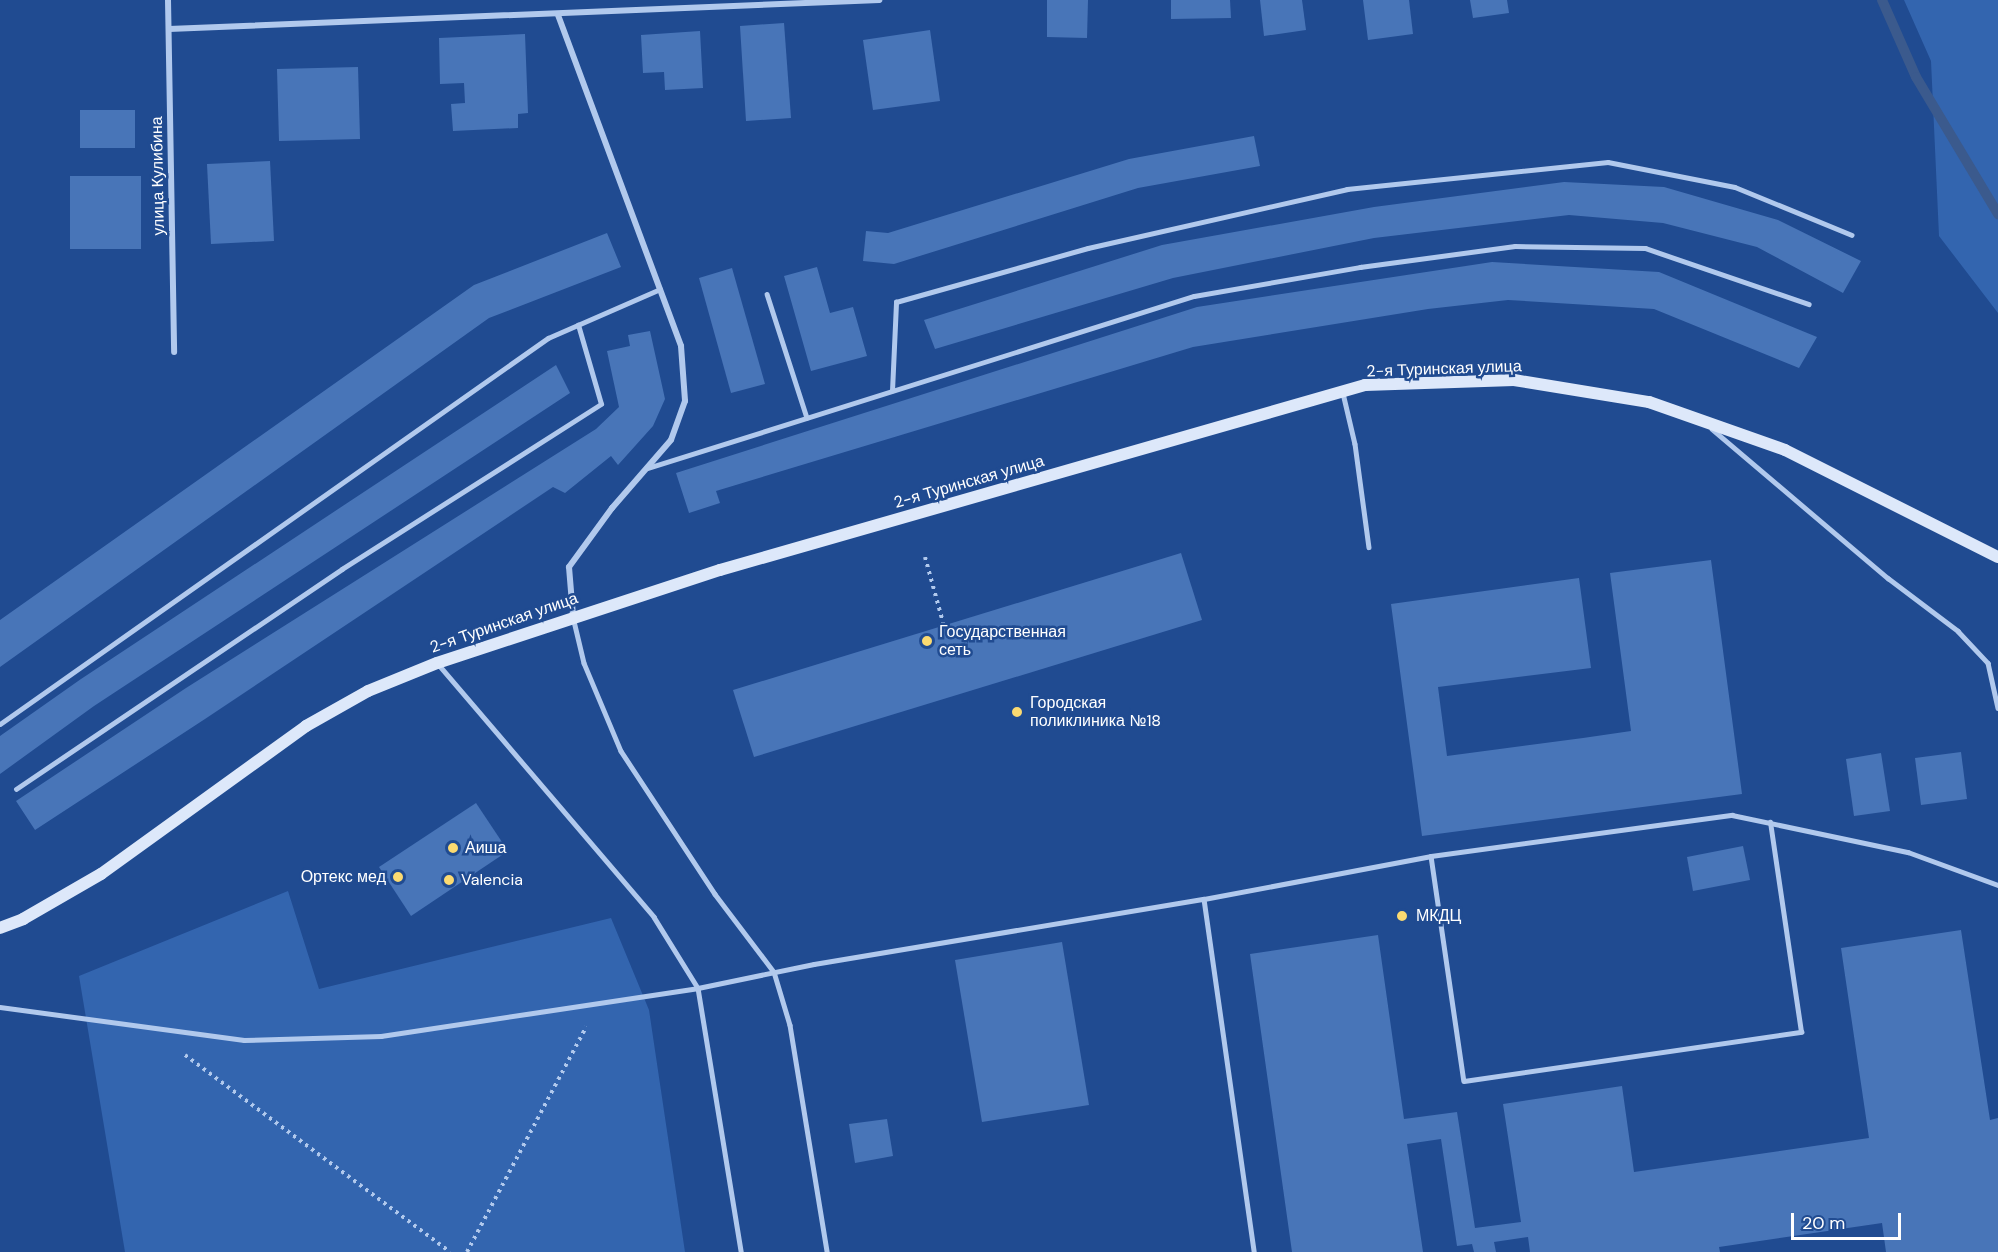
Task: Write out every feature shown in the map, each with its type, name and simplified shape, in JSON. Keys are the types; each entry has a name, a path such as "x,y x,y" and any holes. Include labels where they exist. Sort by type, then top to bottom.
{"street":[{"name":"улица Кулибина","path":"168,0 174,352"},
{"path":"168,29 558,15 879,0"},
{"path":"558,15 681,346 685,401 671,440 612,508 569,567 573,616"},
{"name":"2-я Туринская улица","path":"0,928 23,919 101,874 306,726 368,691 437,663 573,616 720,570 1365,385 1514,380 1649,402 1785,450 1998,557"}],"lane":[{"path":"891,391 896,302 1088,248 1347,189 1608,162 1735,187 1852,235"},
{"path":"646,468 1194,296 1360,267 1515,246 1645,248 1809,304"},
{"path":"0,724 548,338 660,289"},
{"path":"768,294 807,418"},
{"path":"16,789 342,569 601,404 578,325"},
{"path":"1342,392 1355,444 1369,547"},
{"path":"1702,420 1888,579 1958,631 1988,663 1998,708"},
{"path":"573,616 584,663 621,751 715,894 774,972 790,1025 827,1252"},
{"path":"437,663 654,917 698,988 741,1252"},
{"path":"0,1007 244,1040 381,1036 698,988 774,972 1204,899 1431,856 1732,815 1908,852 1998,885"},
{"path":"1431,856 1464,1081 1801,1032 1770,822"},
{"path":"1204,899 1254,1252"}],"path":[{"path":"925,557 944,626"},
{"path":"467,1252 599,1003"},
{"path":"148,1027 450,1252"}],"shaded area":[{"path":"1904,0 1998,0 1998,313 1939,236 1931,61"},
{"path":"288,891 319,989 611,918 649,1010 685,1252 125,1252 79,976"}],"building":[{"path":"1047,0 1088,0 1087,38 1047,37"},
{"path":"1171,0 1230,0 1231,18 1171,19"},
{"path":"1260,0 1302,0 1306,30 1264,36"},
{"path":"1363,0 1409,0 1413,34 1368,40"},
{"path":"1470,0 1507,0 1509,13 1473,18"},
{"path":"784,23 791,118 746,121 740,26"},
{"path":"930,30 940,101 873,110 863,40"},
{"path":"700,31 703,88 665,90 664,72 643,73 641,35"},
{"path":"525,34 528,113 518,114 518,128 453,131 451,104 465,103 464,83 440,84 439,38"},
{"path":"358,67 360,139 279,141 277,69"},
{"path":"80,110 135,110 135,148 80,148"},
{"path":"1254,136 1260,166 1138,188 894,264 863,261 866,231 888,233 1129,159"},
{"path":"270,161 274,241 211,244 207,164"},
{"path":"70,176 141,176 141,249 70,249"},
{"path":"1564,182 1664,187 1778,220 1861,261 1843,293 1757,247 1663,223 1569,215 1374,238 1173,278 935,349 924,320 1162,245 1374,207"},
{"path":"607,233 621,267 489,318 0,667 0,620 474,285"},
{"path":"1492,262 1659,272 1817,337 1799,368 1654,309 1508,300 1428,309 1193,347 716,491 720,503 689,513 676,473 1197,307"},
{"path":"817,267 830,313 853,307 867,356 811,371 784,276"},
{"path":"732,268 765,384 731,393 699,278"},
{"path":"650,331 665,399 653,426 618,465 611,456 565,493 553,487 35,830 16,801 186,688 596,429 619,407 607,351 630,346 628,335"},
{"path":"556,365 570,393 94,706 0,774 0,736 81,679"},
{"path":"1181,553 1202,620 754,757 733,690"},
{"path":"1711,560 1742,794 1422,836 1391,604 1579,578 1591,668 1438,687 1447,756 1583,738 1631,731 1610,573"},
{"path":"1961,752 1967,799 1921,805 1915,758"},
{"path":"1881,753 1890,811 1854,816 1846,759"},
{"path":"476,803 508,851 411,916 379,867"},
{"path":"1743,846 1750,880 1693,891 1687,857"},
{"path":"1961,930 1990,1120 1998,1118 1998,1252 1886,1252 1882,1223 1719,1247 1720,1252 1530,1252 1528,1237 1494,1242 1496,1252 1474,1252 1472,1244 1457,1246 1441,1139 1407,1144 1423,1252 1292,1252 1250,954 1378,935 1404,1119 1457,1112 1475,1228 1521,1222 1503,1104 1622,1086 1634,1172 1869,1138 1841,948"},
{"path":"1062,942 1089,1105 982,1122 955,960"},
{"path":"887,1119 893,1156 855,1163 849,1124"}],"waterway":[{"path":"1882,0 1916,77 1998,214"}],"place":[{"name":"Государственная сеть","path":"927,641"},
{"name":"Городская поликлиника №18","path":"1017,712"},
{"name":"Аиша","path":"453,848"},
{"name":"Ортекс мед","path":"398,877"},
{"name":"Valencia","path":"449,880"},
{"name":"МКДЦ","path":"1402,916"}]}
